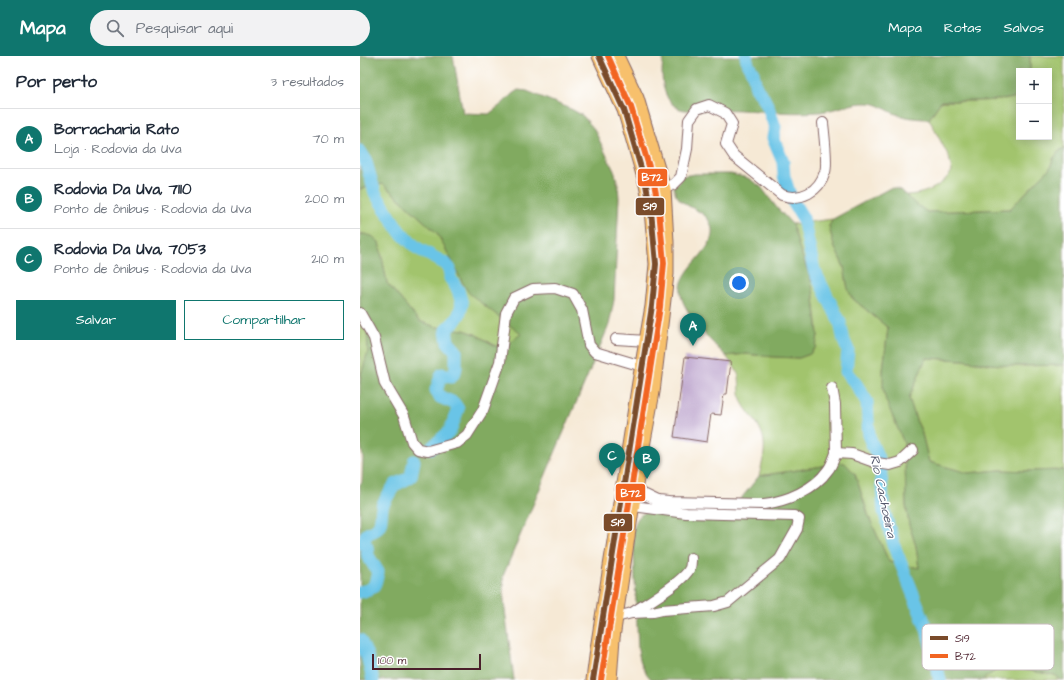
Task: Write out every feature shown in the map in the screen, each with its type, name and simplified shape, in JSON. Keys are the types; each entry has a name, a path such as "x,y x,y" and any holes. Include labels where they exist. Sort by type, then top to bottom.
{"main road":[{"path":"593,680 647,341 656,264 651,211 646,186 624,110 599,56"},
{"path":"610,680 612,638 653,392 667,274 664,189 637,98 617,56"}],"street":[{"path":"664,189 674,184 681,177 687,149 689,120 697,109 709,105 725,113 732,124 726,144 734,156 782,195 790,197 801,197 813,192 826,172 823,123"},
{"path":"360,313 374,338 385,384 404,416 412,442 418,450 428,451 456,443 467,435 483,410 500,362 506,313 514,298 534,289 555,288 573,294 582,310 589,345 595,352 642,366"},
{"path":"616,339 647,341"},
{"path":"636,490 658,501 764,504 777,502 805,491 828,470 836,453 835,404 832,388"},
{"path":"836,453 852,454 877,463 890,465 900,462 913,450"},
{"path":"616,617 632,613 714,606 728,602 780,559 797,529 799,519 794,516 686,513 634,506"},
{"path":"632,613 678,581 690,568 691,558"}],"green space":[{"path":"360,56 453,56 463,113 489,114 518,90 527,91 573,110 583,116 594,129 615,173 618,185 619,198 614,300 609,325 503,576 504,602 514,680 360,680 360,484 362,482 363,458 360,438 360,384 368,351 367,326 360,315 360,234 372,236 379,242 387,283 419,321 436,327 464,330 502,348 521,334 469,293 437,233 383,184 360,189"},
{"path":"664,56 1030,56 1030,68 1016,68 1016,97 994,100 941,101 929,119 893,113 872,103 862,103 832,110 806,113 681,109 672,104 665,92 662,77"},
{"path":"1030,56 1064,56 1064,148 1060,150 1053,159 1050,168 1010,209 927,212 907,198 907,195 932,189 948,177 952,171 949,157 929,119 941,101 994,100 1016,97 1016,140 1052,140 1052,68 1030,68"},
{"path":"1064,148 1064,365 1015,366 963,360 926,358 909,398 921,430 929,462 968,473 1000,470 1064,470 1064,680 1061,680 1055,675 1027,670 1054,670 1054,624 922,624 922,670 996,670 982,680 652,680 642,666 638,650 633,531 637,519 642,514 653,510 739,501 759,476 823,466 837,462 845,463 855,474 869,517 889,562 919,568 916,546 909,525 906,505 904,443 886,401 883,388 883,371 888,328 852,298 848,289 844,267 834,246 829,226 833,219 890,188 898,189 903,192 908,198 927,212 1010,209 1050,168 1053,159 1060,150"},
{"path":"695,174 731,174 748,178 761,187 777,208 792,224 813,290 818,335 816,347 810,354 799,358 746,354 726,356 707,336 687,310 681,295 681,285 691,267 709,243 712,234 711,225 705,216 685,204 675,193 674,187 683,176"},
{"path":"383,184 437,233 462,282 480,302 522,334 503,348 464,330 436,327 419,321 387,283 379,242 364,234 360,234 360,189"},
{"path":"833,219 829,226 834,246 844,267 848,289 852,298 888,328 883,371 897,426 904,443 906,505 909,525 916,546 919,568 889,562 869,517 855,474 837,462 823,466 759,476 764,455 763,436 756,422 742,402 738,374 726,356 746,354 799,358 810,354 816,347 818,335 813,290 792,224"},
{"path":"360,315 367,326 368,352 361,375 360,384"},
{"path":"926,358 963,360 1015,366 1064,365 1064,470 1000,470 968,473 929,462 921,430 909,398"},
{"path":"996,670 1027,670 1055,675 1061,680 982,680"}],"building":[{"path":"685,357 731,362 727,394 724,394 721,415 711,414 707,442 674,437"}],"waterway":[{"name":"Rio Cachoeira","path":"746,56 753,73 756,88 768,107 775,127 773,138 783,162 784,176 790,195"},
{"path":"360,151 365,159 375,193 400,232 417,248 446,264 450,269 450,278 458,290 462,304 459,315 446,330 448,342 456,351 455,372 451,377 442,374 436,390 440,397 454,403 458,409 450,431 431,448"},
{"name":"Rio Cachoeira","path":"793,202 803,218 814,270 840,322 844,341 848,350 846,372 856,384 867,402 869,437 880,463 884,511 896,551 925,624"},
{"path":"360,592 369,590 374,586 378,572 368,556 367,547 364,544 366,536 379,526 383,504 395,485 411,476 414,461"},
{"path":"360,640 367,655 373,680"},
{"name":"Rio Cachoeira","path":"937,670 940,680"}],"transit line":[{"name":"S19","path":"593,680 652,306 656,264 651,211 646,185 624,110 599,56"},
{"name":"B72","path":"601,680 660,307 664,263 659,210 654,183 631,107 608,56"}],"place":[{"name":"Borracharia Rato","path":"693,346"},
{"name":"Rodovia Da Uva, 7053","path":"612,476"},
{"name":"Rodovia Da Uva, 7110","path":"647,479"}]}
